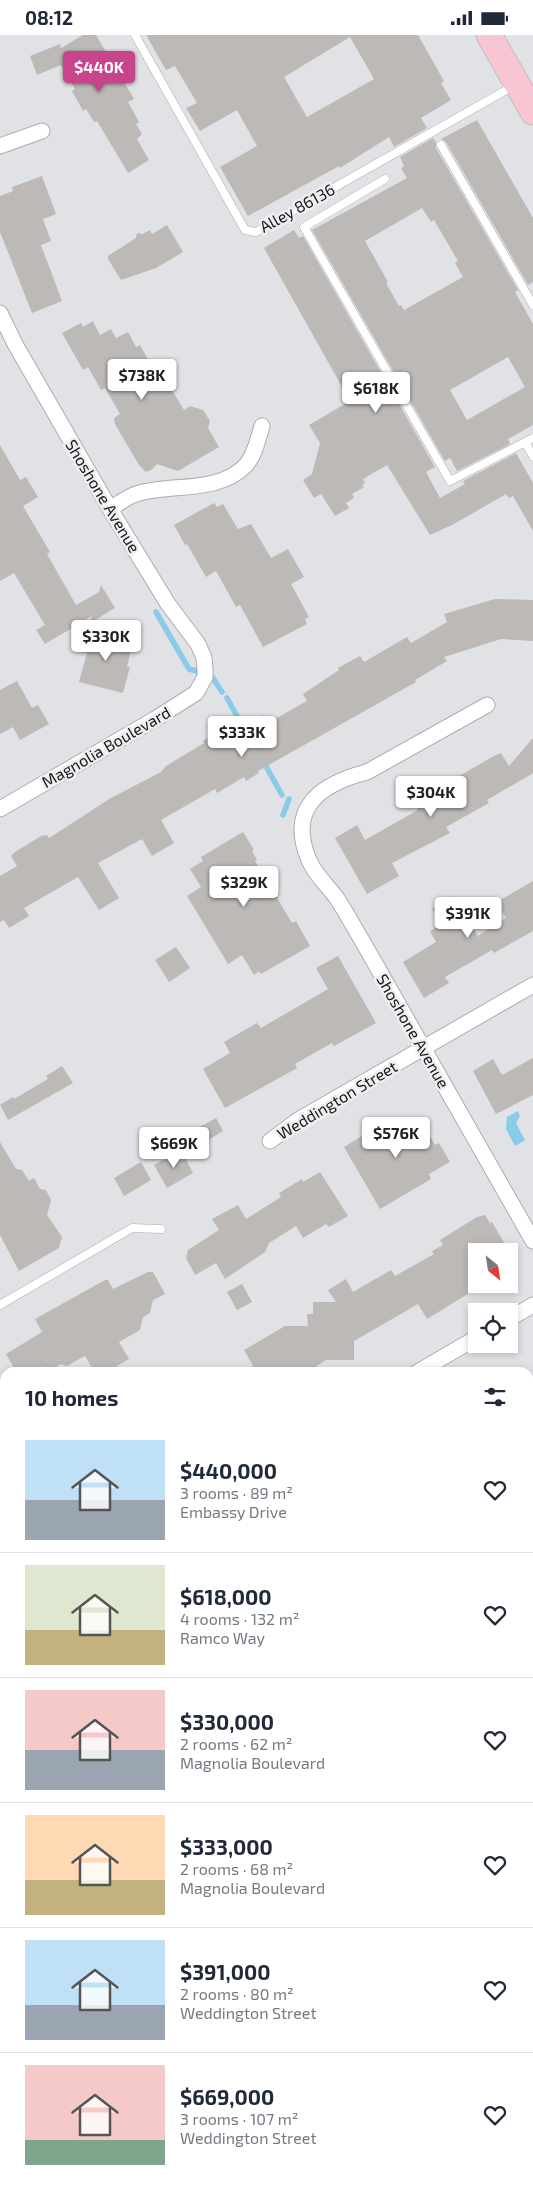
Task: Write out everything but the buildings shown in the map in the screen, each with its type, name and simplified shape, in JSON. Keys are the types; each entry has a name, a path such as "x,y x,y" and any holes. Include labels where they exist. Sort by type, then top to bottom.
{"main road":[{"path":"489,35 533,112"}],"street":[{"path":"0,146 42,131"},
{"name":"Shoshone Avenue","path":"0,313 15,344 110,509 168,604 198,644 204,658 205,677"},
{"path":"110,509 136,494 215,482 236,473 246,465 254,453 262,426"},
{"name":"Magnolia Boulevard","path":"0,809 180,704 196,693 205,677"},
{"name":"Shoshone Avenue","path":"487,705 367,772 346,777 325,789 310,803 302,819 302,839 309,861 321,880 336,897 533,1241"},
{"name":"Weddington Street","path":"270,1141 298,1120 533,985"},
{"path":"518,1314 533,1305"},
{"path":"426,1367 468,1343"}],"lane":[{"name":"Alley 86136","path":"135,35 245,230 256,233 517,84"},
{"path":"441,145 533,305"},
{"path":"385,179 304,227 450,481 533,438"},
{"path":"525,442 533,456"},
{"path":"0,1305 132,1228 160,1229"}],"water":[{"path":"518,1111 520,1116 516,1123 525,1140 515,1146 506,1129 507,1117"}],"waterway":[{"path":"156,612 189,669 211,675 222,692"},
{"path":"227,698 247,734"},
{"path":"263,761 282,795"},
{"path":"283,815 289,799"}]}
